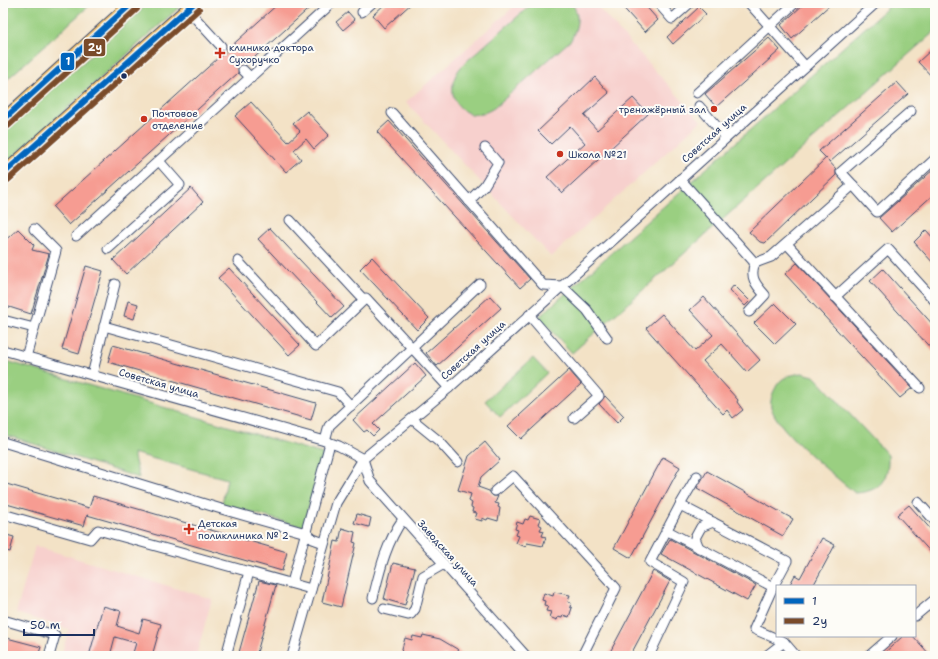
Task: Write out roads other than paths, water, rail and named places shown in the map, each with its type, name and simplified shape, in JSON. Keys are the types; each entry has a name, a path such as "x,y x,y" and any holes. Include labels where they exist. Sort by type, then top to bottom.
{"main road":[{"path":"3,120 132,3"},
{"path":"3,174 191,6"}],"street":[{"path":"76,236 332,3"},
{"path":"362,12 372,3"},
{"path":"658,3 672,19 690,3"},
{"path":"749,3 805,66"},
{"path":"697,93 795,3"},
{"name":"Советская улица","path":"3,350 328,442 363,459 448,388 876,3"},
{"path":"191,6 221,46"},
{"path":"243,70 251,78"},
{"path":"699,106 726,137"},
{"path":"911,111 841,172 877,212 935,159"},
{"path":"392,113 543,285 562,286 587,310 607,338"},
{"path":"469,201 484,186 498,163 485,148"},
{"path":"108,249 180,185 159,161"},
{"path":"680,178 755,264"},
{"path":"748,312 765,295 754,284 752,271 755,264 771,258 853,186"},
{"path":"290,220 364,300 366,298 448,388"},
{"path":"26,357 56,251 34,229"},
{"path":"787,244 920,388"},
{"path":"835,296 888,249 935,301"},
{"path":"238,261 316,346 364,300"},
{"path":"92,375 115,284"},
{"path":"292,583 328,442 329,426 480,284"},
{"path":"529,315 599,396 574,418"},
{"path":"3,320 34,328"},
{"path":"104,326 338,392 351,406"},
{"path":"412,419 439,441 458,462"},
{"path":"3,442 218,508 306,533 313,539 324,543"},
{"path":"292,656 336,503 363,459"},
{"name":"Заводская улица","path":"363,459 370,481 526,656"},
{"path":"495,491 513,476 616,588 582,656"},
{"path":"650,656 684,582 650,562 666,530 697,476"},
{"path":"918,502 935,521"},
{"path":"680,505 787,561 773,587 754,629 784,642 796,656"},
{"path":"3,514 90,539 98,530 311,589"},
{"path":"373,598 385,550 394,532 403,519"},
{"path":"699,548 695,538 701,527 713,522"},
{"path":"666,530 773,587"},
{"path":"384,609 408,615 411,614 415,608 423,576 444,564"},
{"path":"226,656 249,572"},
{"path":"916,615 933,601 935,604"},
{"path":"3,620 55,635 49,656"},
{"path":"869,656 891,637"},
{"path":"766,656 784,642"}],"tunnel":[{"path":"221,46 243,70"}],"place":[{"name":"клиника доктора Сухоручко","path":"220,53"},
{"name":"тренажёрный зал","path":"714,109"},
{"name":"Почтовое отделение","path":"144,119"},
{"name":"Школа №21","path":"560,154"},
{"name":"Детская поликлиника № 2","path":"189,529"}]}
